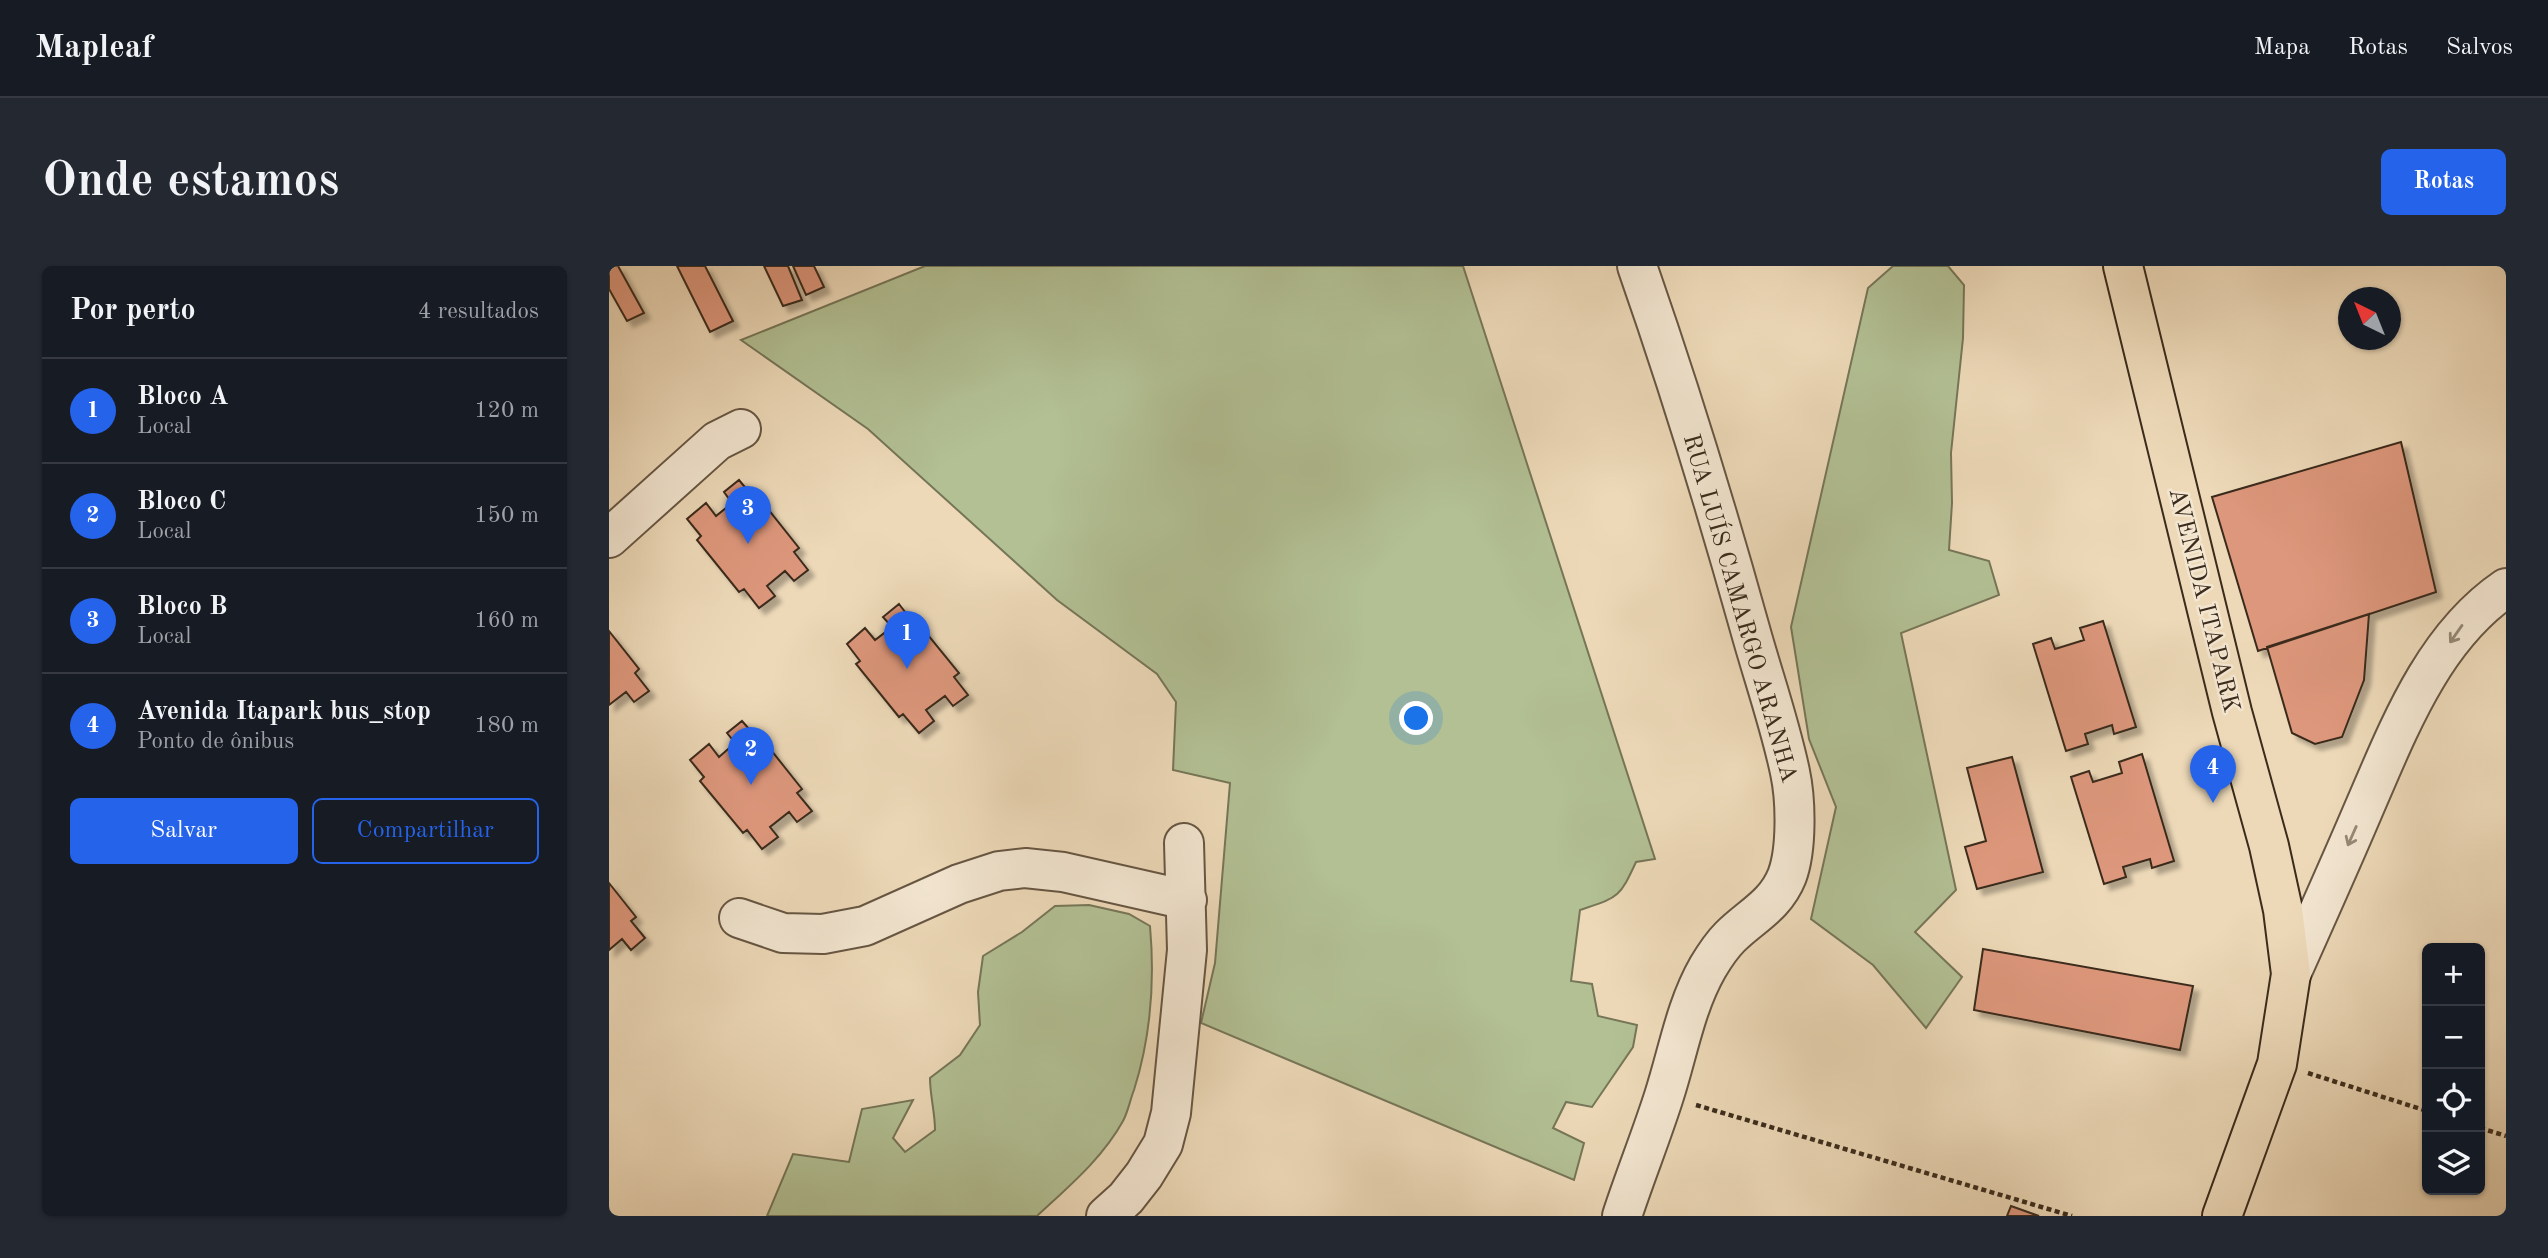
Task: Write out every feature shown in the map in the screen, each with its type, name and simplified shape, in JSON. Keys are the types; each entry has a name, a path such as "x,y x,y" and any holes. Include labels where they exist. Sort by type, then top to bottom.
{"main road":[{"name":"AVENIDA ITAPARK","path":"2123,266 2232,712 2269,846 2283,910 2291,974 2277,1063 2222,1216"}],"street":[{"name":"RUA LUÍS CAMARGO ARANHA","path":"1622,1216 1696,992 1709,966 1729,937 1770,904 1787,875 1793,851 1794,818 1790,773 1732,564 1669,358 1637,266"},
{"path":"609,538 717,441 741,429"},
{"path":"2291,974 2395,738 2426,680 2461,627 2506,588"},
{"path":"1106,1216 1126,1198 1144,1175 1163,1144 1168,1124 1175,1089 1187,950 1184,844"},
{"path":"740,918 783,933 823,934 865,926 979,877 1025,868 1063,872 1187,900"}],"path":[{"path":"2277,1063 2422,1109"},
{"path":"1664,1095 2071,1216"},
{"path":"2485,1130 2506,1136"}],"green space":[{"path":"925,266 1463,266 1655,859 1636,862 1616,895 1580,910 1571,981 1592,984 1598,1016 1637,1025 1633,1047 1592,1107 1566,1102 1553,1128 1584,1143 1574,1180 1201,1023 1215,963 1230,783 1173,770 1176,702 1157,674 1057,600 868,429 741,340"},
{"path":"1893,266 1948,266 1964,285 1963,338 1951,453 1949,550 1989,561 1999,595 1901,633 1956,890 1915,932 1962,977 1926,1028 1873,965 1811,919 1836,807 1809,739 1791,627 1868,288"},
{"path":"1089,905 1129,914 1150,926 1152,988 1140,1070 1126,1114 1105,1148 1072,1183 1037,1216 767,1216 793,1154 849,1162 862,1109 913,1100 893,1138 905,1152 935,1130 930,1078 960,1055 980,1025 978,992 983,956 1022,932 1055,906"}],"building":[{"path":"609,266 618,266 644,313 627,321 609,289"},
{"path":"677,266 705,266 733,321 710,332"},
{"path":"764,266 788,266 802,300 783,306"},
{"path":"793,266 814,266 824,287 806,295"},
{"path":"2401,442 2436,592 2258,651 2212,497"},
{"path":"739,480 753,497 756,494 799,548 794,552 808,570 794,581 785,571 767,586 775,596 759,608 744,589 739,592 697,540 701,536 687,519 706,503 716,516 732,503 724,492"},
{"path":"899,604 912,621 915,619 959,673 954,677 968,695 953,706 945,696 926,710 934,721 919,733 903,714 899,717 856,664 860,661 847,644 865,628 875,640 892,627 883,617"},
{"path":"2369,614 2364,680 2342,737 2315,744 2292,733 2267,647"},
{"path":"2103,621 2136,727 2114,734 2112,725 2085,734 2088,744 2066,751 2033,644 2051,638 2055,649 2084,640 2080,628"},
{"path":"609,631 639,669 635,673 649,691 634,702 626,692 609,705"},
{"path":"742,721 757,738 759,735 802,789 797,793 812,811 797,822 789,812 770,827 778,837 762,849 747,830 743,833 700,781 704,777 690,760 709,744 719,757 735,743 727,733"},
{"path":"2142,754 2174,861 2152,868 2150,859 2123,867 2126,877 2104,884 2071,777 2089,771 2093,782 2122,773 2119,762"},
{"path":"2012,757 2043,872 1977,889 1965,847 1986,841 1967,768"},
{"path":"609,883 636,917 631,921 645,938 631,950 622,939 609,950"},
{"path":"1983,949 2193,986 2180,1050 1974,1010"},
{"path":"2011,1206 2039,1216 2007,1216"}],"place":[{"name":"Bloco B","path":"748,544"},
{"name":"Bloco A","path":"907,669"},
{"name":"Bloco C","path":"751,785"},
{"name":"Avenida Itapark bus_stop","path":"2213,803"}]}
